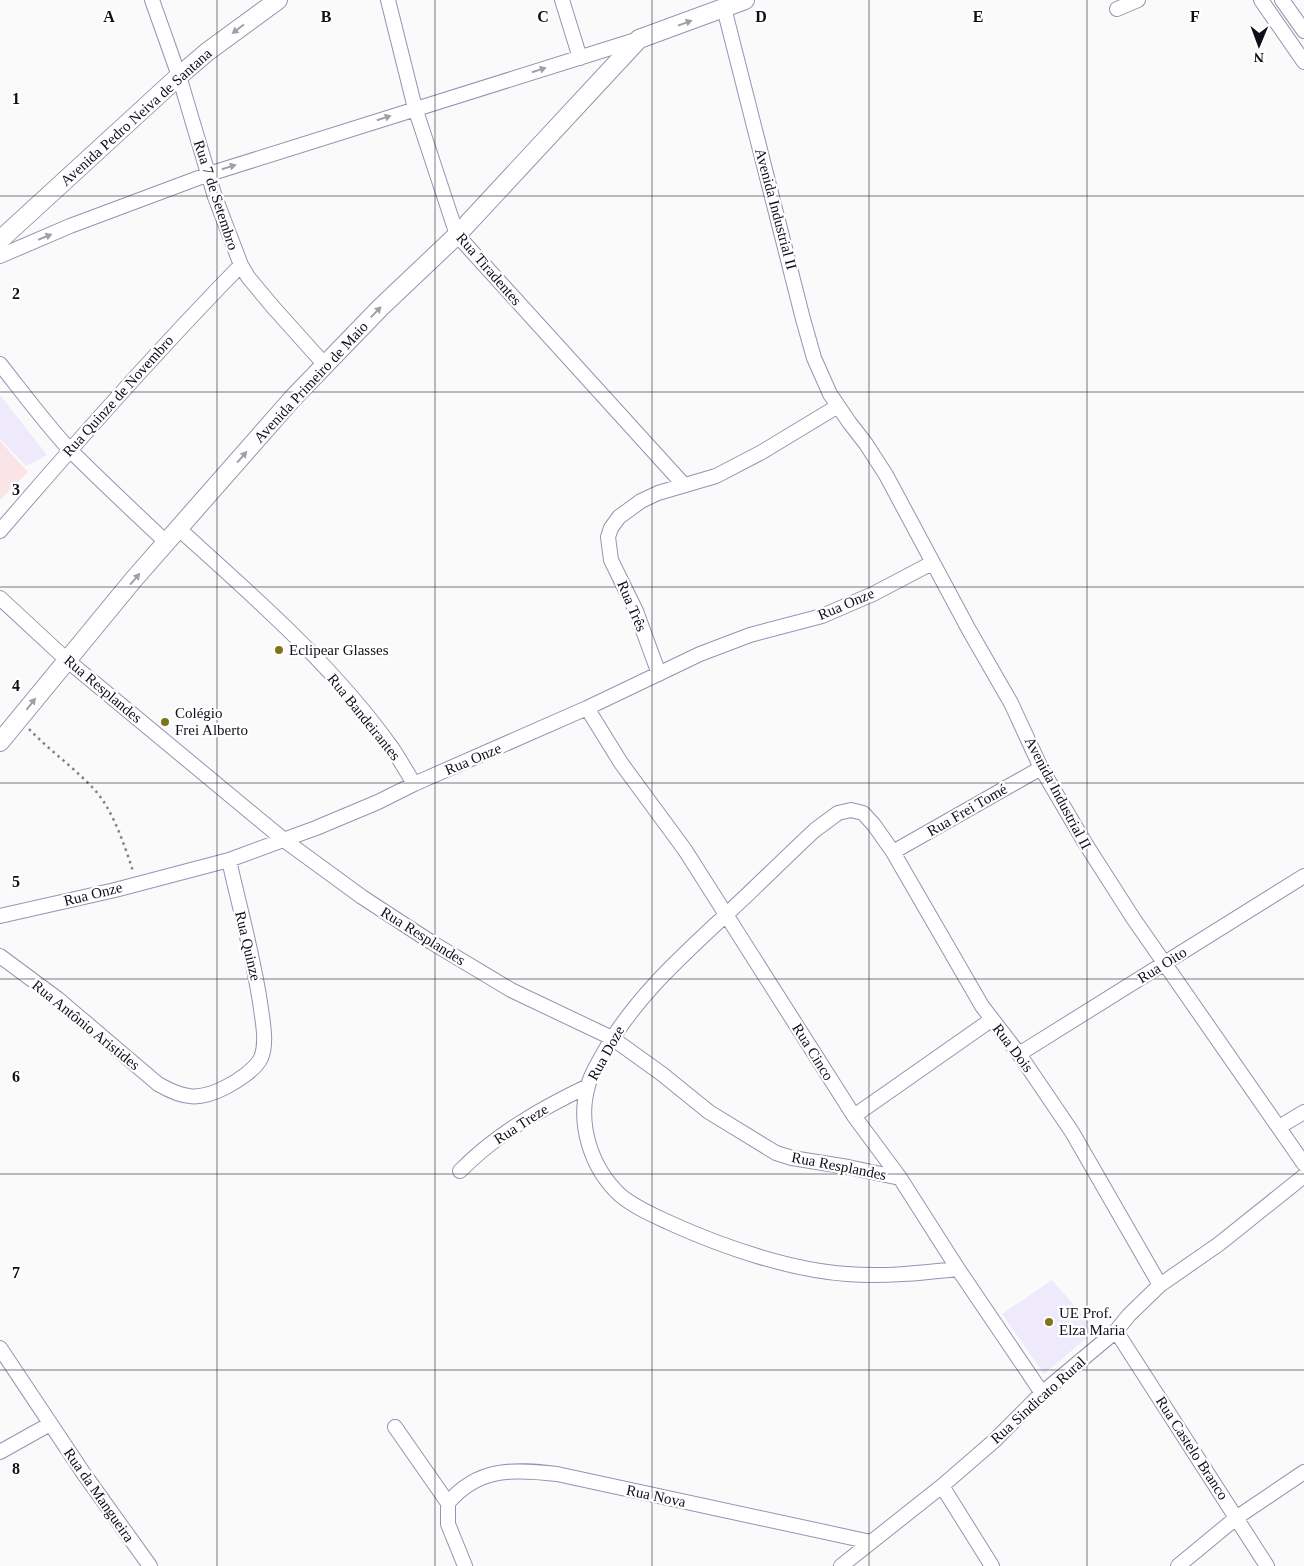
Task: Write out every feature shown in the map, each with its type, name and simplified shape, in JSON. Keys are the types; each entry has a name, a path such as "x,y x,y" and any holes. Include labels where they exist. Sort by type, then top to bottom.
{"main road":[{"name":"Avenida Pedro Neiva de Santana","path":"0,240 179,76 207,52 278,0"},
{"path":"638,39 745,0"},
{"name":"Avenida Primeiro de Maio","path":"2,734 20,719 92,629 166,542 324,365 380,308 457,235 638,39"}],"street":[{"name":"Rua 7 de Setembro","path":"152,0 179,76 221,215 241,265 272,308 324,365"},
{"name":"Rua Tiradentes","path":"388,0 415,108 457,235 684,485"},
{"path":"562,0 580,58"},
{"path":"1117,10 1138,0"},
{"path":"1262,0 1304,62"},
{"path":"1282,0 1304,31"},
{"name":"Avenida Industrial II","path":"724,8 803,319 822,379 838,406 886,475 932,563 1002,686 1041,768 1109,882 1304,1164"},
{"path":"0,256 70,226 208,174 638,39"},
{"name":"Rua Quinze de Novembro","path":"0,531 70,449 180,328 241,265"},
{"path":"0,364 48,425 70,449 166,542"},
{"path":"684,485 716,476 762,452 838,406"},
{"name":"Rua Três","path":"659,674 636,611 611,560 608,537 618,517 628,510 658,493 684,485"},
{"name":"Rua Bandeirantes","path":"179,529 260,602 325,668 393,749 414,784"},
{"name":"Rua Onze","path":"0,916 115,890 229,860 316,828 587,708 700,654 750,635 822,616 873,594 932,563"},
{"name":"Rua Resplandes","path":"0,598 68,661 284,840 362,897 511,990 612,1038 662,1074 709,1112 776,1153 792,1158 900,1178"},
{"name":"Rua Cinco","path":"587,708 621,763 685,850 854,1116 900,1178 958,1269 1042,1393"},
{"name":"Rua Frei Tomé","path":"893,852 1041,768"},
{"name":"Rua Doze","path":"863,813 850,810 838,813 828,819 650,989 612,1038 588,1086 584,1113 586,1134 592,1153 610,1183 621,1196 655,1216 724,1244 767,1259 816,1270 846,1274 890,1275 958,1269"},
{"name":"Rua Dois","path":"863,813 893,852 991,1020 1019,1054 1072,1132 1160,1285"},
{"name":"Rua Quinze","path":"173,1093 188,1097 209,1095 235,1082 250,1070 260,1058 264,1032 250,948 229,860"},
{"name":"Rua Oito","path":"1019,1054 1304,876"},
{"name":"Rua Antônio Aristides","path":"0,956 58,999 158,1084 173,1093"},
{"path":"854,1116 991,1020"},
{"name":"Rua Treze","path":"460,1171 473,1158 518,1124 559,1100 588,1086"},
{"path":"1279,1127 1304,1112"},
{"name":"Rua Sindicato Rural","path":"841,1566 942,1486 994,1441 1042,1393 1116,1331 1129,1315 1160,1285 1219,1244 1304,1176"},
{"name":"Rua Castelo Branco","path":"1116,1331 1267,1566"},
{"name":"Rua da Mangueira","path":"0,1348 50,1424 150,1566"},
{"path":"0,1452 50,1424"},
{"path":"395,1426 448,1503 448,1524 465,1566"},
{"name":"Rua Nova","path":"448,1503 459,1492 474,1482 488,1476 504,1471 534,1471 557,1474 872,1542"},
{"path":"1178,1566 1236,1518 1304,1472"},
{"path":"942,1486 992,1566"}],"path":[{"path":"20,719 46,747 93,788 105,805 118,831 137,883"}],"shaded area":[{"path":"0,395 47,455 26,466 0,439"},
{"path":"0,441 28,472 0,500"},
{"name":"UE Prof. Elza Maria","path":"1052,1280 1096,1330 1044,1374 1002,1314"}],"place":[{"name":"Eclipear Glasses","path":"279,650"},
{"name":"Colégio Frei Alberto","path":"165,722"},
{"name":"UE Prof. Elza Maria","path":"1049,1322"}]}
